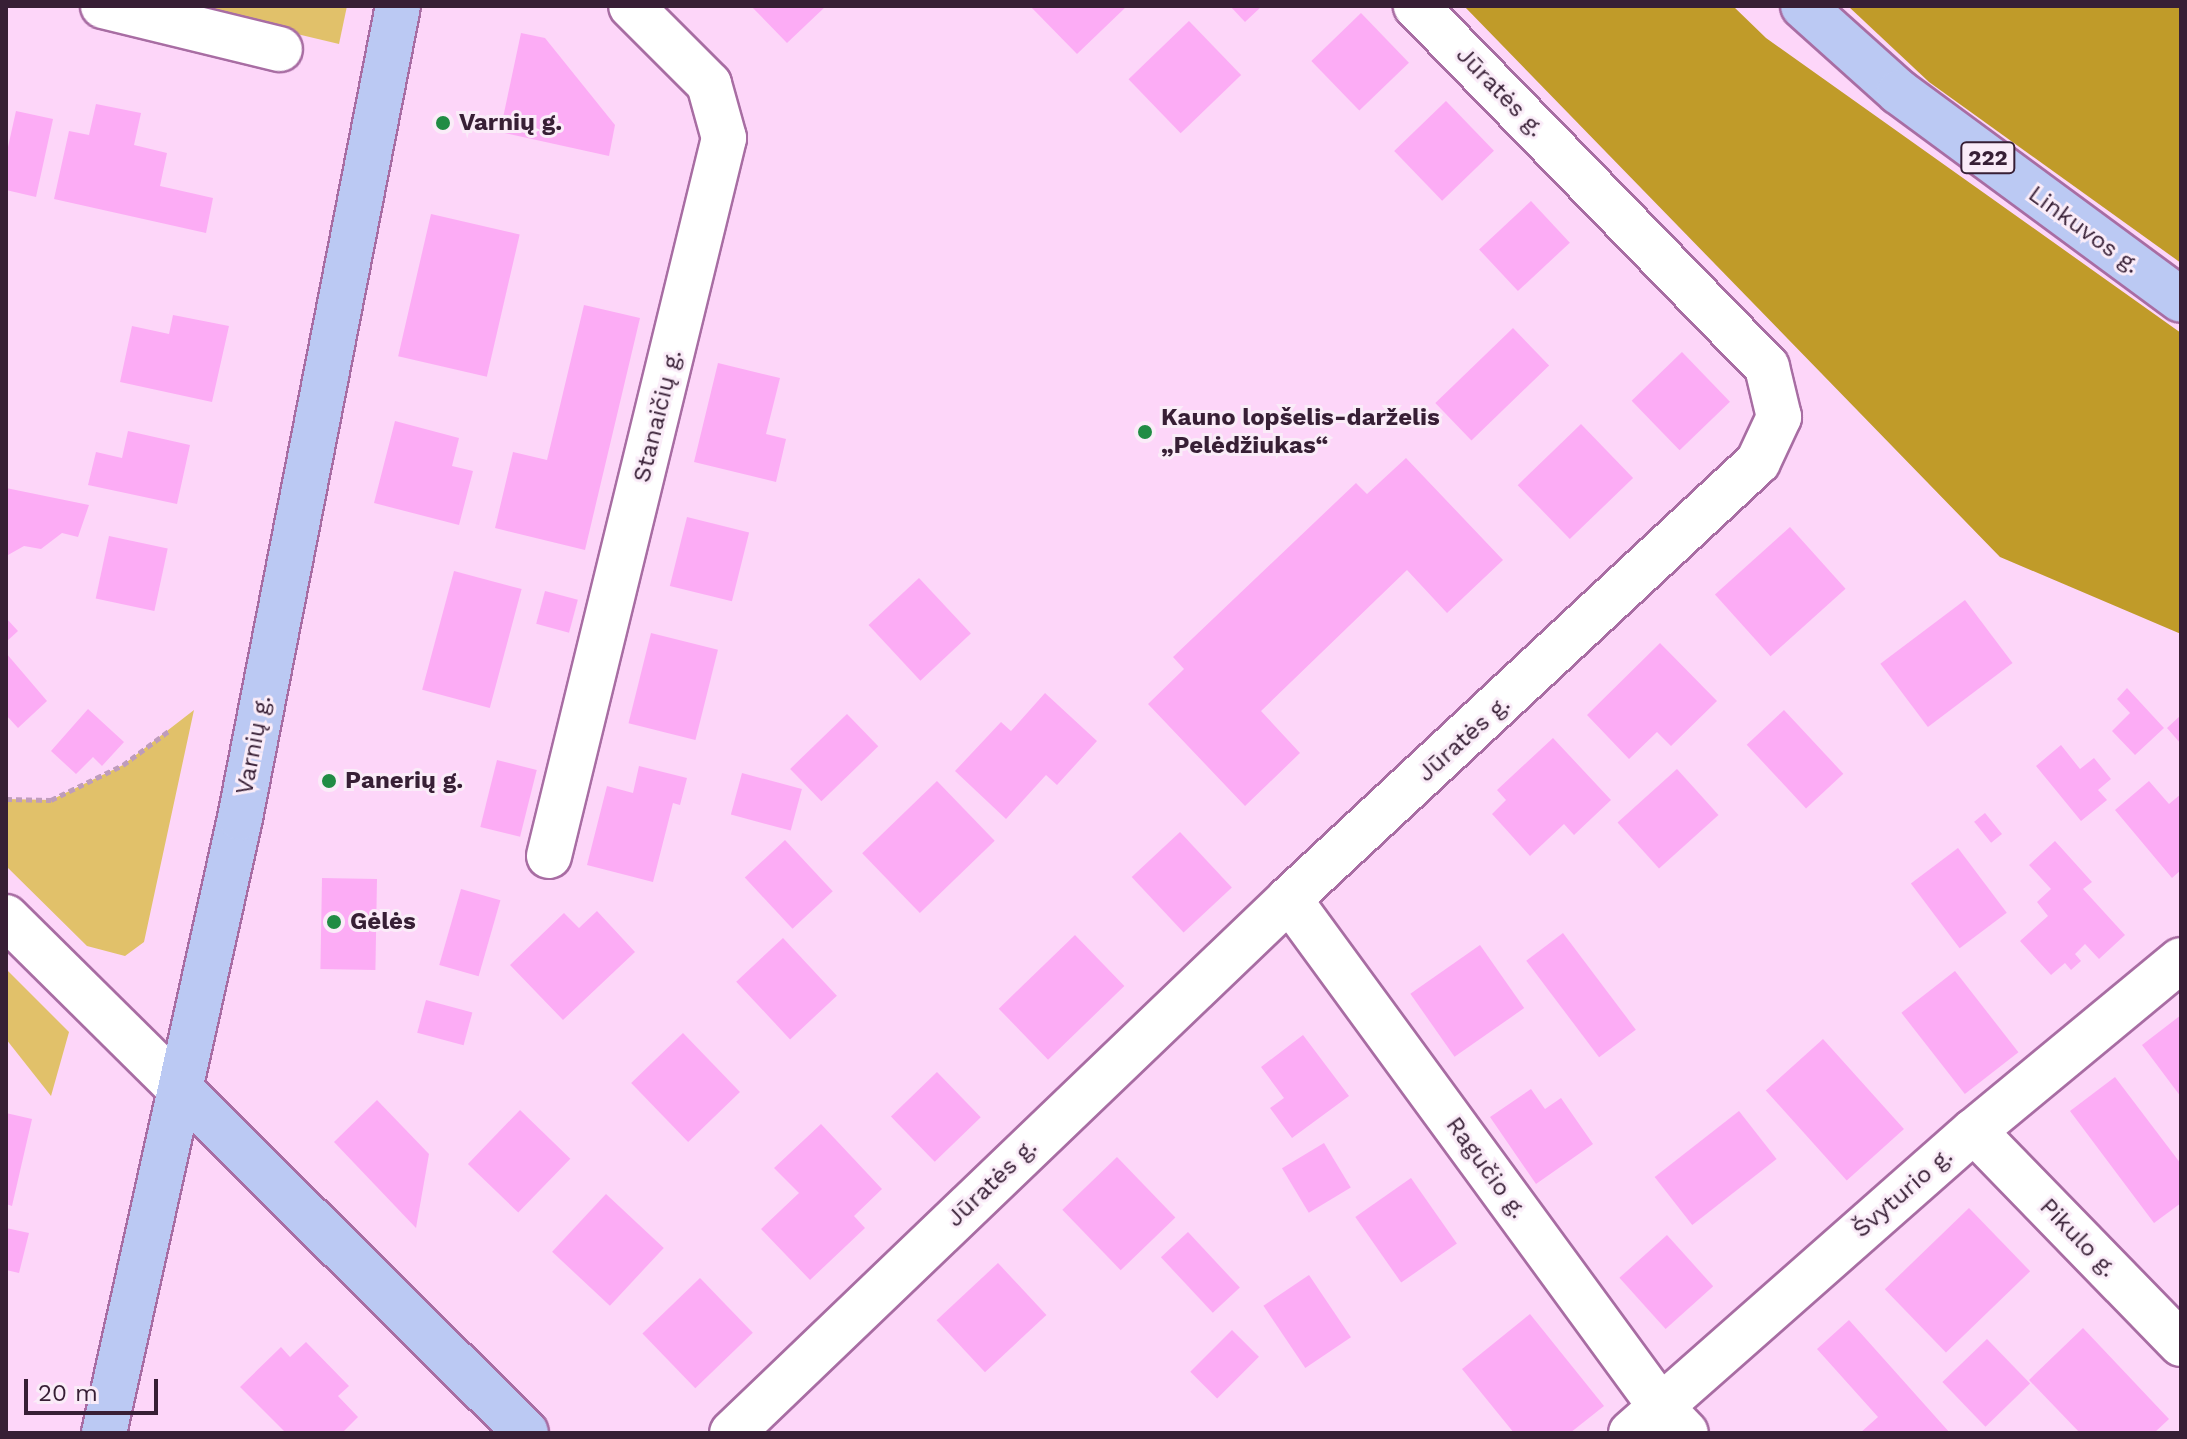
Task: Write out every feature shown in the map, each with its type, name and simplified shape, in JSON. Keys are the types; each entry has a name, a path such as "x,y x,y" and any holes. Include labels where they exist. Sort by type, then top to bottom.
{"main road":[{"name":"Varnių g.","path":"104,1433 181,1090 398,6"},
{"name":"Linkuvos g.","path":"1803,6 1899,92 2181,300"},
{"path":"181,1090 526,1433"}],"street":[{"path":"103,6 280,49"},
{"name":"Stanaičių g.","path":"549,856 724,138 709,84 631,6"},
{"name":"Jūratės g.","path":"732,1433 1289,899 1758,462 1779,417 1767,367 1416,6"},
{"name":"Ragučio g.","path":"1289,899 1659,1424"},
{"path":"6,917 181,1090"},
{"name":"Švyturio g.","path":"1659,1424 1974,1131 2181,960"},
{"name":"Pikulo g.","path":"1974,1131 2181,1344"}],"path":[{"path":"6,799 51,800 123,765 170,730"}],"shaded area":[{"path":"180,6 347,6 339,44"},
{"path":"1464,6 1733,6 1766,38 2181,333 2181,634 2000,557"},
{"path":"1848,6 2181,6 2181,263 1929,82"},
{"path":"194,710 144,942 125,956 87,946 6,866 6,799 51,800 123,765"},
{"path":"6,969 69,1032 51,1096 6,1039"}],"building":[{"path":"751,6 826,6 787,43"},
{"path":"1030,6 1127,6 1077,54"},
{"path":"1230,6 1262,6 1245,22"},
{"path":"1361,13 1409,63 1359,111 1311,61"},
{"path":"1189,21 1241,75 1181,133 1129,79"},
{"path":"521,33 545,38 615,125 609,156 500,132"},
{"path":"1446,101 1494,151 1442,201 1394,151"},
{"path":"96,104 141,113 134,145 167,153 160,186 213,198 206,233 54,199 69,131 89,135"},
{"path":"16,111 53,119 36,197 6,190 6,156"},
{"path":"1531,201 1570,243 1518,291 1479,249"},
{"path":"431,214 520,234 487,377 398,356"},
{"path":"584,305 640,318 585,550 495,528 513,452 547,460"},
{"path":"173,315 229,326 212,402 120,382 132,326 169,334"},
{"path":"1513,328 1549,365 1471,440 1435,403"},
{"path":"1682,352 1730,402 1680,450 1632,401"},
{"path":"718,363 780,378 766,434 786,439 776,482 694,462"},
{"path":"395,421 459,438 452,466 473,471 459,525 374,503"},
{"path":"1581,424 1633,478 1570,539 1518,485"},
{"path":"128,431 190,445 177,504 88,485 96,452 122,458"},
{"path":"1406,458 1503,560 1447,613 1407,570 1261,711 1300,753 1245,806 1148,704 1184,669 1173,657 1356,483 1367,494"},
{"path":"6,488 89,505 78,537 62,533 41,549 24,546 8,555"},
{"path":"687,517 749,532 732,601 670,586"},
{"path":"1790,527 1846,589 1770,656 1715,595"},
{"path":"109,536 168,548 154,611 96,599"},
{"path":"454,571 522,589 490,708 422,690"},
{"path":"919,578 971,634 920,681 869,625"},
{"path":"545,591 578,600 569,633 536,624"},
{"path":"1965,600 2013,663 1928,727 1880,664"},
{"path":"6,618 18,631 6,642"},
{"path":"651,633 718,650 695,740 629,723"},
{"path":"1660,643 1717,701 1671,746 1657,732 1629,759 1587,715"},
{"path":"6,653 47,701 18,728 6,715"},
{"path":"2127,688 2164,728 2135,755 2112,731 2130,713 2117,699"},
{"path":"1045,693 1097,741 1057,785 1046,775 1006,819 955,771 1001,722 1011,731"},
{"path":"88,709 124,742 102,766 93,757 76,774 51,751"},
{"path":"1784,710 1843,774 1806,808 1747,745"},
{"path":"847,714 878,746 821,801 790,769"},
{"path":"2181,715 2181,744 2167,728"},
{"path":"1553,738 1611,800 1574,835 1564,824 1530,856 1492,814 1506,800 1497,790"},
{"path":"2061,745 2080,769 2094,758 2111,779 2098,790 2107,800 2081,821 2036,766"},
{"path":"497,760 537,770 520,837 480,827"},
{"path":"639,766 687,778 680,805 673,803 653,882 587,865 607,786 633,793"},
{"path":"1677,769 1718,815 1659,869 1618,823"},
{"path":"742,773 802,789 791,831 731,815"},
{"path":"937,781 995,841 920,913 862,853"},
{"path":"2149,781 2169,804 2181,794 2181,870 2172,878 2115,810"},
{"path":"1985,813 2002,834 1991,843 1974,822"},
{"path":"1180,832 1232,888 1184,933 1132,877"},
{"path":"785,840 833,891 793,929 745,878"},
{"path":"2055,841 2092,882 2083,889 2125,935 2099,959 2085,944 2075,954 2081,961 2071,970 2065,963 2051,975 2020,941 2048,916 2037,902 2051,889 2029,865"},
{"path":"1958,848 2007,913 1960,948 1911,884"},
{"path":"322,878 377,879 375,970 320,969"},
{"path":"461,889 500,900 479,976 439,965"},
{"path":"597,911 635,952 563,1020 510,965 564,913 579,928"},
{"path":"1563,933 1636,1030 1599,1057 1526,961"},
{"path":"1075,935 1124,986 1048,1060 999,1009"},
{"path":"783,938 837,996 790,1039 736,982"},
{"path":"1480,945 1524,1008 1455,1057 1410,994"},
{"path":"1955,971 2018,1052 1965,1094 1901,1013"},
{"path":"426,1000 472,1012 464,1045 417,1033"},
{"path":"2181,1015 2181,1097 2142,1045"},
{"path":"683,1033 740,1092 688,1142 631,1083"},
{"path":"1303,1035 1349,1096 1292,1138 1270,1108 1284,1098 1261,1067"},
{"path":"1823,1039 1904,1129 1847,1180 1766,1091"},
{"path":"937,1072 981,1117 935,1162 891,1116"},
{"path":"2115,1077 2181,1164 2181,1203 2154,1223 2070,1111"},
{"path":"1531,1089 1545,1109 1561,1098 1593,1144 1536,1184 1490,1117"},
{"path":"377,1100 429,1154 416,1228 334,1142"},
{"path":"520,1110 570,1159 518,1213 468,1164"},
{"path":"1739,1111 1777,1159 1692,1225 1655,1177"},
{"path":"6,1113 32,1119 12,1206 6,1204"},
{"path":"821,1124 882,1189 854,1216 865,1228 810,1280 761,1229 799,1193 774,1168"},
{"path":"1324,1143 1351,1188 1309,1213 1282,1168"},
{"path":"1117,1157 1175,1217 1121,1270 1062,1210"},
{"path":"1411,1178 1457,1244 1401,1283 1355,1217"},
{"path":"606,1194 664,1248 610,1306 552,1252"},
{"path":"1969,1208 2030,1271 1946,1353 1885,1289"},
{"path":"6,1228 29,1233 19,1273 6,1270"},
{"path":"1188,1232 1240,1288 1213,1313 1161,1257"},
{"path":"1667,1235 1713,1286 1666,1329 1619,1278"},
{"path":"998,1263 1046,1315 985,1372 937,1320"},
{"path":"1309,1275 1351,1337 1305,1368 1263,1306"},
{"path":"700,1278 753,1333 695,1388 642,1334"},
{"path":"1530,1314 1604,1406 1570,1433 1514,1433 1462,1369"},
{"path":"1849,1320 1950,1433 1860,1433 1878,1417 1817,1349"},
{"path":"2083,1328 2169,1419 2154,1433 2080,1433 2029,1380"},
{"path":"1232,1330 1259,1357 1217,1399 1190,1372"},
{"path":"1987,1339 2030,1384 1985,1427 1942,1382"},
{"path":"306,1342 349,1386 338,1396 358,1417 342,1433 286,1433 240,1387 281,1347 290,1357"}],"place":[{"name":"Varnių g.","path":"443,123"},
{"name":"Kauno lopšelis-darželis „Pelėdžiukas“","path":"1145,432"},
{"name":"Panerių g.","path":"329,781"},
{"name":"Gėlės","path":"334,922"}]}
